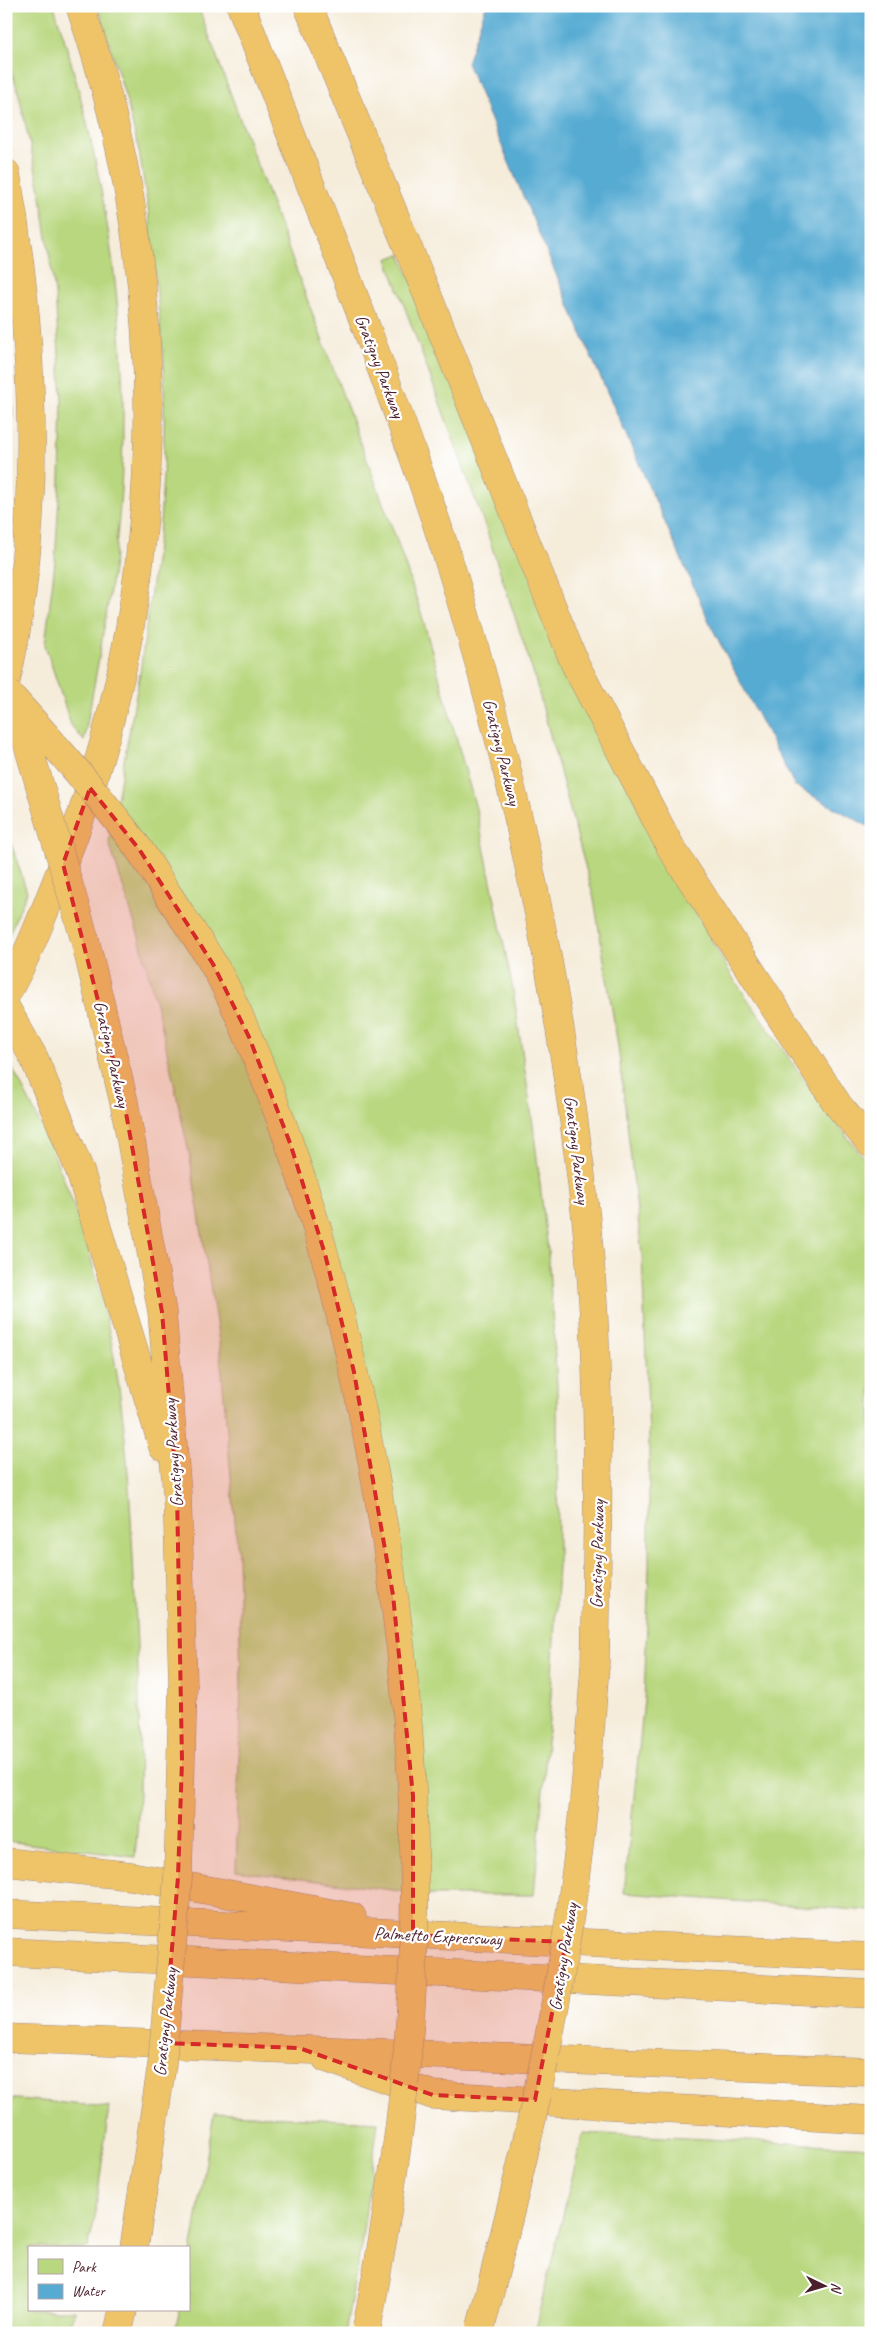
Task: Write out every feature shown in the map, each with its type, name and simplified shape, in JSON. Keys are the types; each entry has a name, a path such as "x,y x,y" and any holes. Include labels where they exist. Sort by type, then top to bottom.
{"highway":[{"path":"6,994 46,909 76,834 104,746 124,660 142,543 148,454 148,370 142,285 132,210 116,129 94,46 80,6"},
{"name":"Gratigny Parkway","path":"241,6 311,182 414,455 488,693 548,958 568,1084 586,1221 595,1340 599,1473 595,1666 580,1838 554,2014 506,2226 480,2329"},
{"path":"308,6 427,294 575,664 671,848 838,1105 871,1144"},
{"path":"6,173 19,245 27,324 31,409 30,486 24,563 14,649 6,680"},
{"name":"Gratigny Parkway","path":"6,676 28,741 85,940 124,1102 162,1312 177,1493 183,1684 178,1876 162,2064 134,2246"},
{"path":"6,691 56,746 139,848 213,964 249,1037 290,1143 325,1254 354,1372 377,1487 393,1595 406,1704 414,1839 412,1986 404,2092 388,2210 366,2330"},
{"path":"6,1008 34,1058 80,1171 120,1311 177,1493"},
{"path":"6,1862 131,1876 457,1937"},
{"name":"Palmetto Expressway","path":"6,1914 871,1957"},
{"path":"6,1952 871,1994"},
{"path":"6,2038 299,2048 871,2072"},
{"path":"299,2048 433,2095 871,2120"},
{"path":"118,2333 123,2312"}],"highlighted area":[{"path":"90,788 139,849 213,964 249,1037 290,1143 325,1254 354,1372 393,1595 413,1796 413,1935 566,1942 535,2100 433,2095 299,2048 164,2043 178,1877 182,1761 177,1493 162,1312 124,1102 63,864"}],"green space":[{"path":"6,6 54,6 86,119 109,234 116,292 123,409 120,502 108,604 84,741 71,725 45,645 55,562 60,482 62,400 55,293 40,190 18,91 6,55"},
{"path":"98,6 198,6 396,538 420,609 477,812 513,990 533,1125 548,1251 557,1386 558,1566 551,1695 534,1895 433,1895 236,1871 241,1682 238,1555 219,1341 190,1158 162,1028 139,937 109,843 140,673 160,524 164,461 164,363 149,214 139,151 126,99"},
{"path":"400,254 647,826 733,978 816,1097 871,1167 871,1911 624,1893 644,1700 649,1569 649,1438 642,1254 618,1046 594,899 534,675 485,526 387,259"},
{"path":"6,296 13,389 12,447 6,524"},
{"path":"6,828 27,892 6,941"},
{"path":"6,1057 41,1126 71,1197 94,1271 112,1346 122,1409 128,1473 138,1665 140,1761 135,1857 6,1841"},
{"path":"6,2098 109,2107 95,2217 88,2246 28,2246 28,2312 74,2312 70,2333 6,2333"},
{"path":"214,2113 378,2122 361,2246 345,2333 174,2333 179,2312 190,2312 190,2259"},
{"path":"583,2133 871,2147 871,2333 534,2333"}],"water":[{"path":"486,6 871,6 871,828 795,786 711,626 580,331 467,63"}]}
